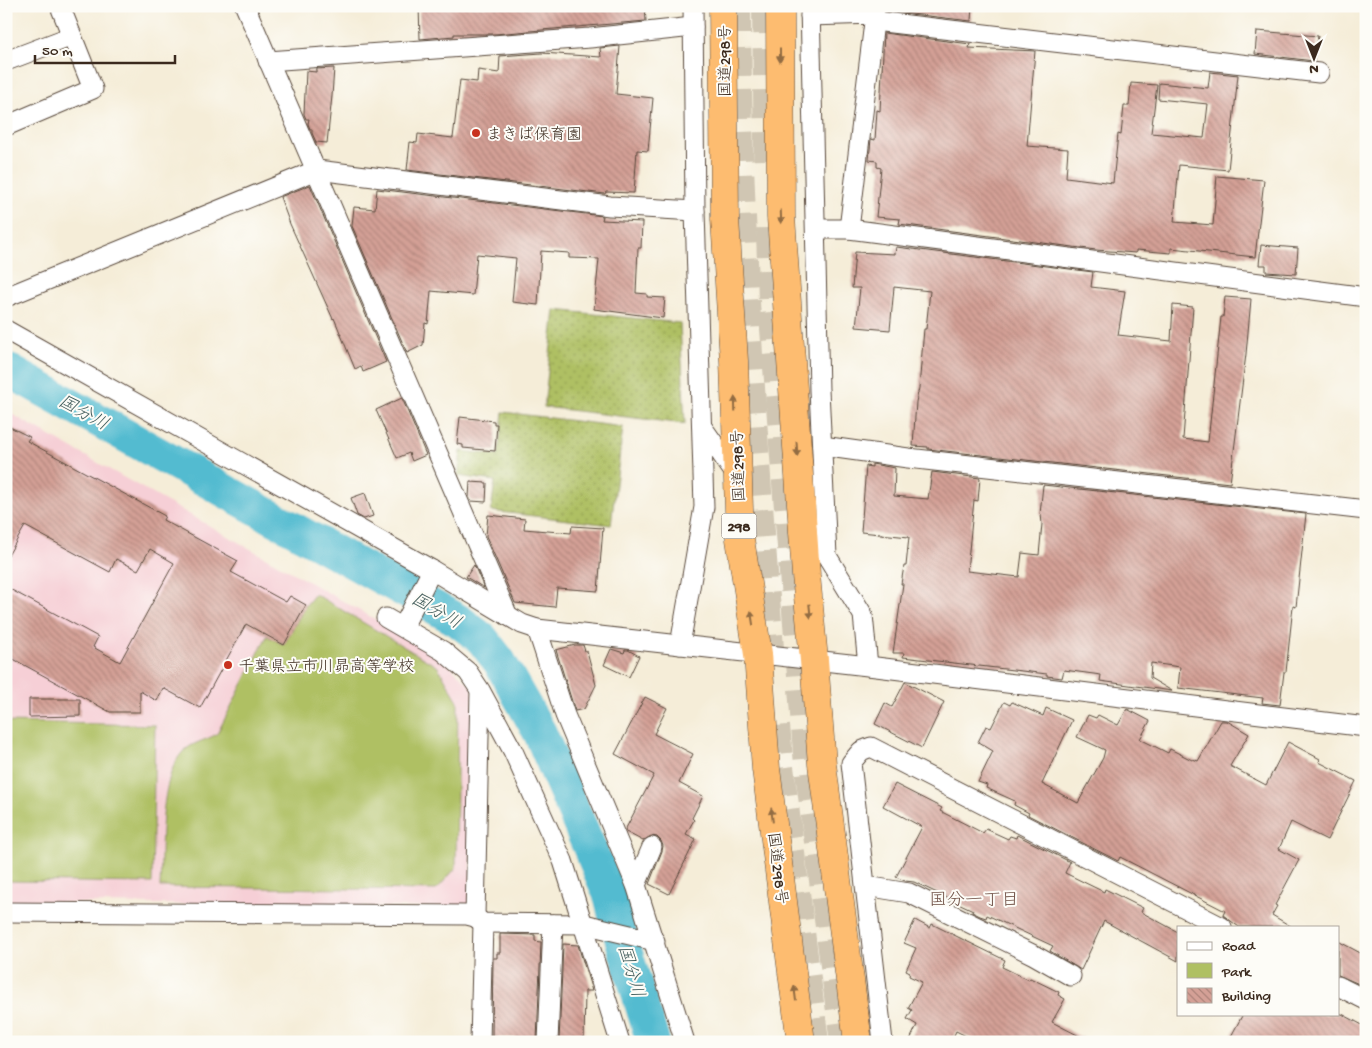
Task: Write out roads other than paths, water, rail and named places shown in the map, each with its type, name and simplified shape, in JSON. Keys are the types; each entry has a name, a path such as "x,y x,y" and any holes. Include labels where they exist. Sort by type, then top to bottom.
{"highway":[{"name":"国道298号","path":"723,6 725,219 734,361 740,539 758,654 766,768 801,1042"},
{"path":"780,6 781,217 806,575 822,764 858,1042"}],"street":[{"path":"6,126 93,89 60,6"},
{"path":"245,6 508,616"},
{"path":"680,645 704,507 695,211 693,6"},
{"path":"849,229 875,14 810,11 819,390 828,556 864,615 868,666"},
{"path":"874,21 1319,73"},
{"path":"268,61 590,38 693,27"},
{"path":"6,61 72,36"},
{"path":"6,297 316,170 610,206 695,211"},
{"path":"816,229 849,229 1366,297"},
{"path":"6,330 430,574 522,624 537,629 868,666 1366,727"},
{"path":"794,408 819,390"},
{"path":"702,427 738,478"},
{"path":"822,446 908,458 1366,510"},
{"path":"430,574 398,621 443,651 468,672 480,690 513,751 563,861 589,926 620,1042"},
{"path":"537,629 566,715 636,885 650,940 685,1042"},
{"path":"480,690 480,1042"},
{"path":"883,1042 851,763 861,751 871,747 1220,926"},
{"path":"636,885 652,847"},
{"path":"866,886 909,893 1034,955 1071,976"},
{"path":"6,912 467,915 479,920 589,926 650,940"},
{"path":"548,1042 553,924"},
{"path":"1340,987 1366,1000"}],"waterway":[{"name":"国分川","path":"6,369 459,621 482,639 499,661 540,733 610,895 653,1042"}],"tunnel":[{"path":"737,6 740,173 748,340 772,673"},
{"path":"766,6 768,165"},
{"path":"770,228 772,303 808,765 844,1042"},
{"path":"776,726 815,1042"}],"place":[{"name":"まきば保育園","path":"476,133"},
{"name":"千葉県立市川昴高等学校","path":"228,665"}],"district":[{"name":"国分一丁目","path":"974,899"}]}
